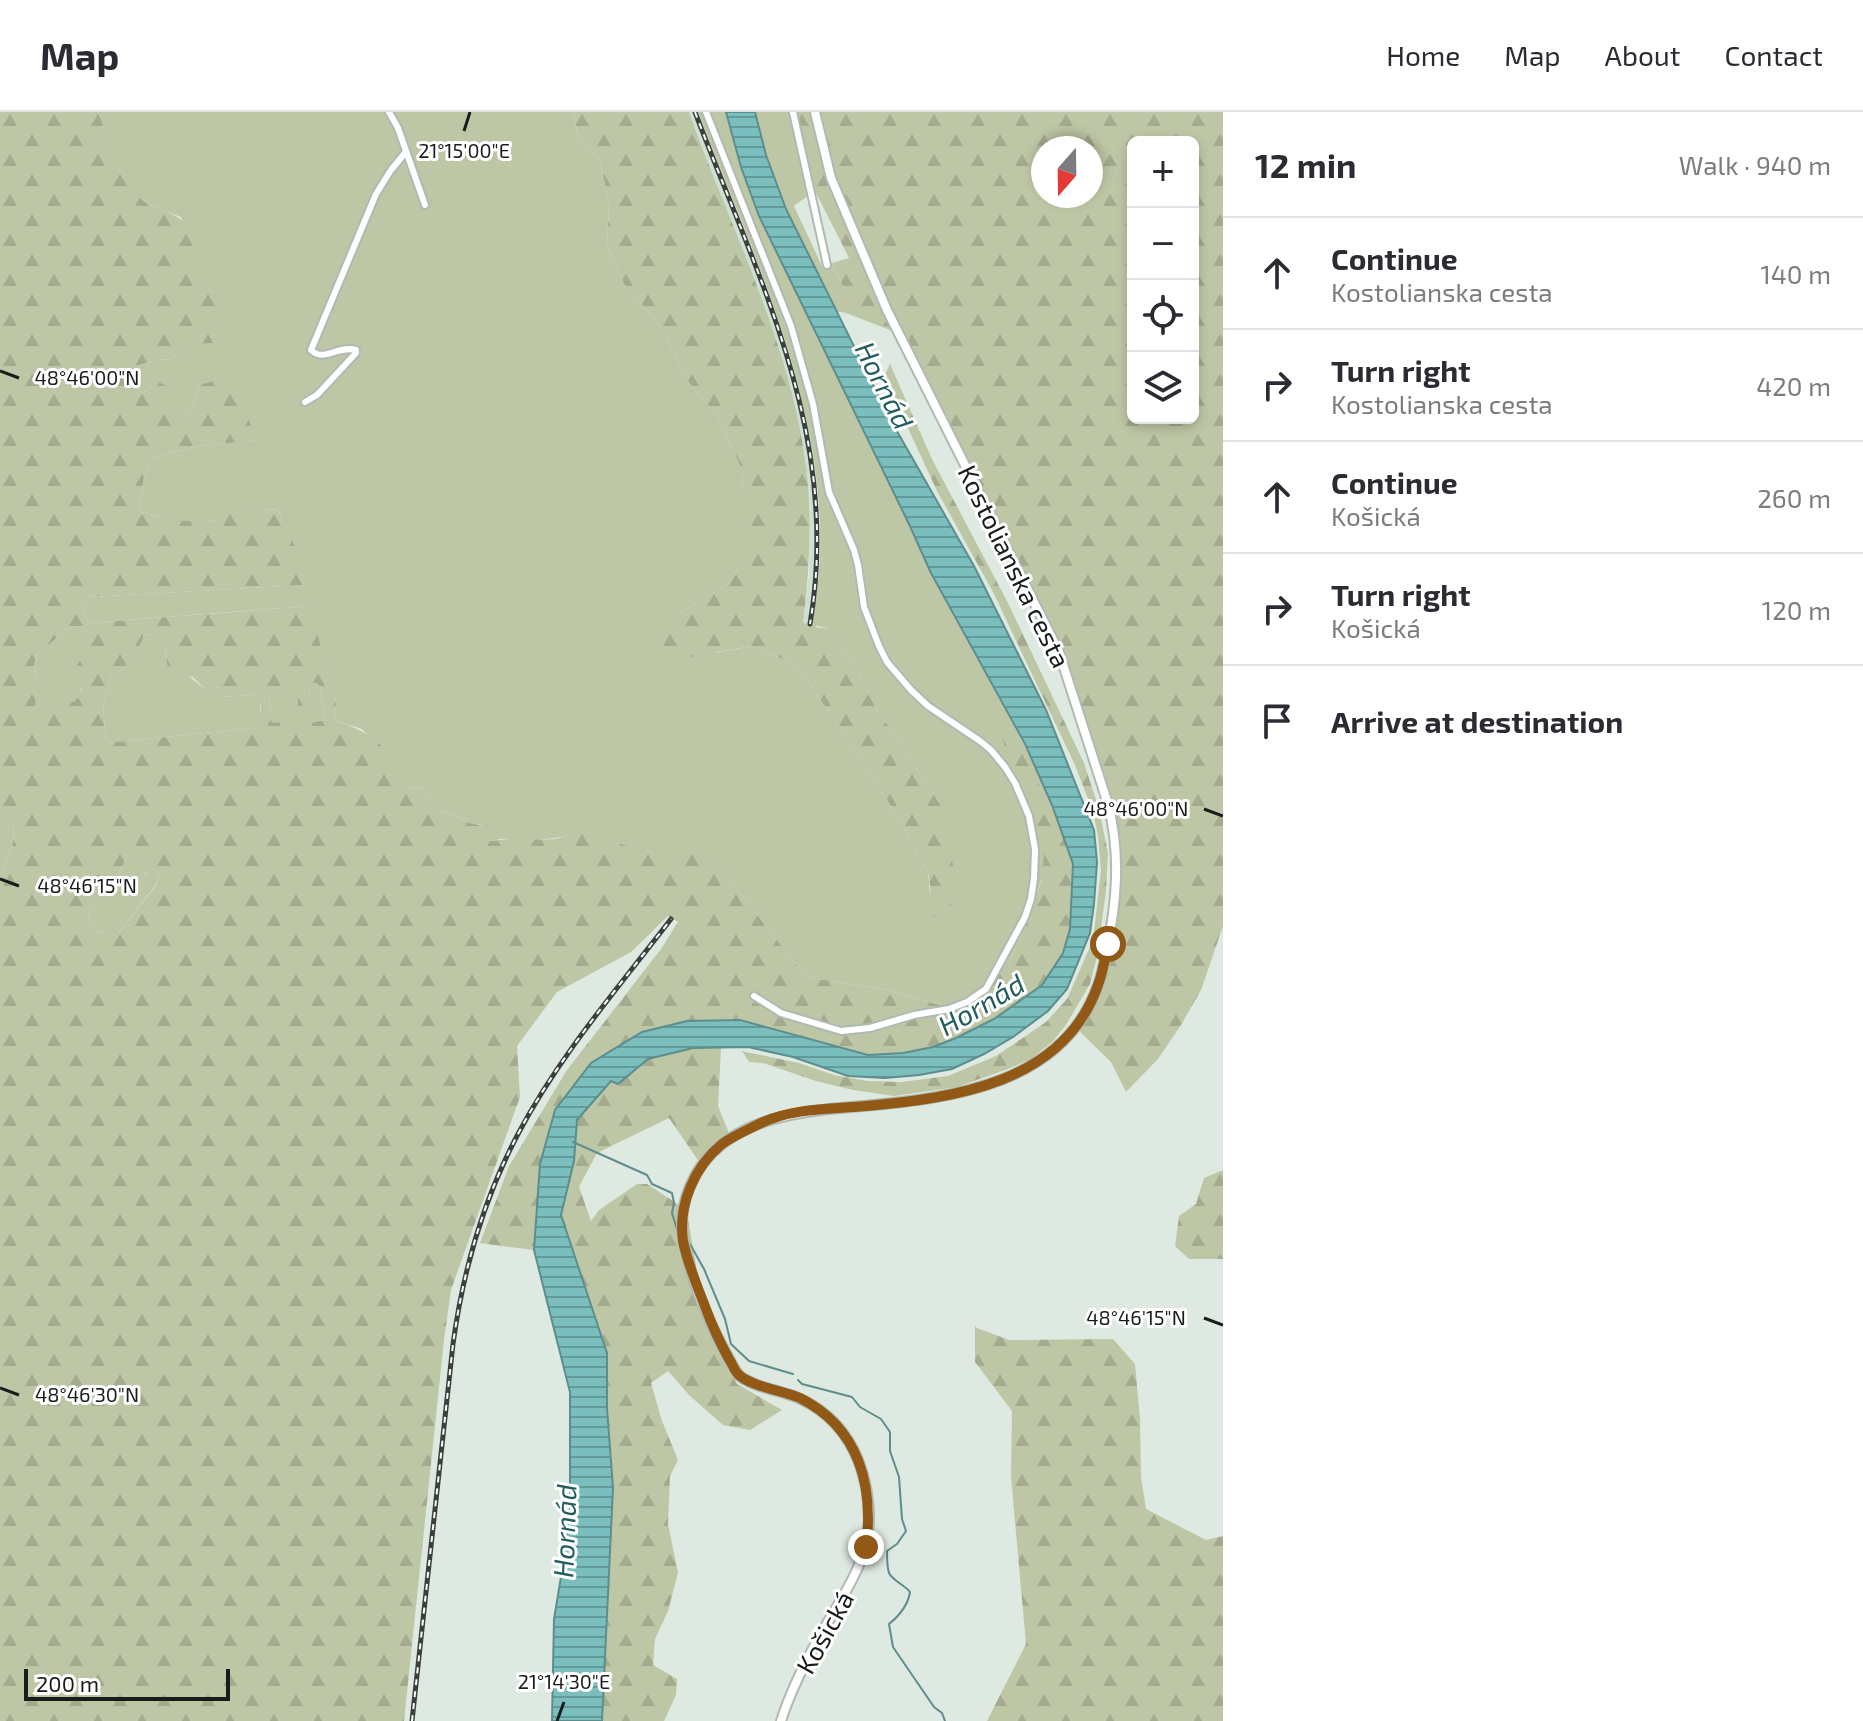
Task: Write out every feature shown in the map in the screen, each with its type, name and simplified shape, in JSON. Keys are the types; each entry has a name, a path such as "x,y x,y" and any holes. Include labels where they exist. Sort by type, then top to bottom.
{"street":[{"path":"389,112 398,128 425,205"},
{"path":"706,112 791,326 813,404 829,492 854,550 864,607 879,646 887,662 911,690 928,706 991,750 1005,767 1029,816 1035,849 1034,879 1025,917 986,989 967,1002 870,1028 841,1031 781,1013 754,996"},
{"path":"793,112 827,265"},
{"name":"Kostolianska cesta","path":"683,1240 683,1210 691,1184 712,1154 739,1134 769,1119 792,1114 925,1100 986,1086 1035,1065 1054,1050 1075,1027 1098,986 1116,895 1114,829 1059,652 887,310 831,178 815,112"},
{"path":"305,402 317,395 356,353 356,350 343,348 322,356 311,350 376,194 405,153"},
{"name":"Košická","path":"683,1240 713,1331 739,1376 799,1398 825,1414 844,1432 858,1456 865,1483 869,1511 866,1547 855,1576 799,1676 781,1721"}],"shaded area":[{"path":"689,112 698,112 774,308 805,407 819,509 818,587 812,624 803,623 809,576 810,515 805,455 795,405 772,330"}],"green space":[{"path":"0,112 99,112 127,183 142,200 176,216 190,230 200,260 199,278 214,294 228,337 222,342 187,345 172,359 135,366 137,389 144,393 157,381 175,391 183,391 176,413 180,419 191,414 200,385 233,375 256,440 194,447 155,457 144,479 139,504 141,512 177,520 214,521 236,511 279,510 282,525 290,530 304,585 89,597 81,604 88,623 310,606 336,704 336,721 359,730 380,744 391,757 407,787 427,789 437,809 469,823 485,826 490,841 529,837 536,840 554,839 577,832 653,853 681,853 694,845 715,861 806,977 887,990 954,1009 1011,959 1042,880 1044,853 1034,808 1007,754 1000,730 1010,724 1062,841 1064,838 1073,864 1070,929 1063,953 1042,985 994,1019 933,1047 868,1055 740,1020 687,1021 642,1032 592,1063 555,1110 540,1164 534,1250 480,1243 509,1166 567,1070 661,949 678,922 668,916 631,952 557,992 517,1046 520,1097 451,1290 404,1721 0,1721 0,874 10,853 14,831 10,816 0,811","holes":["80,626 86,629 86,648 77,665 80,694 74,702 35,707 37,675 34,665 37,655 68,628","154,633 159,637 164,644 168,668 194,678 205,689 220,687 223,697 259,694 260,713 253,728 106,743 103,706 111,675 128,664 144,636","311,684 320,686 325,720 313,722","273,692 298,692 298,721 272,723 269,696","130,858 131,872 135,874 159,871 157,884 118,934 99,932 90,924 90,911 99,894 118,874 126,859"]},
{"path":"99,112 574,112 577,133 600,162 609,203 607,245 624,284 661,327 687,380 717,416 742,469 745,555 731,582 680,613 715,653 751,646 794,664 802,672 902,823 928,872 930,895 940,804 876,708 854,665 828,629 812,624 820,557 818,491 808,426 792,362 771,299 698,112 704,112 762,260 707,112 726,112 759,216 932,575 1036,769 1064,838 1050,858 1011,959 955,1009 887,990 806,977 715,861 681,853 653,853 570,836 490,841 482,825 469,823 437,809 427,789 407,787 362,729 336,721 336,704 309,606 88,623 81,604 89,597 304,585 279,510 240,511 202,522 141,512 139,504 144,479 155,457 194,447 255,440 200,385 191,414 180,419 176,414 175,391 151,386 144,393 137,389 135,366 172,359 187,345 198,343 214,294 198,278 181,217 157,208 128,186 112,155"},
{"path":"574,112 689,112 755,280 796,409 807,474 809,517 803,623 828,629 854,665 876,708 940,804 953,865 950,922 934,916 928,872 902,823 794,664 751,646 669,661 659,636 680,613 731,582 744,555 742,469 717,416 687,380 661,327 624,284 607,245 609,203 600,162 577,133"},
{"path":"755,112 790,112 809,195 794,206 822,266 832,263 846,293 846,313 836,311 786,209 766,155"},
{"path":"796,112 809,112 826,171 895,332 846,313 846,293 832,263 849,258 816,193"},
{"path":"816,112 1223,112 1223,926 1201,990 1181,1025 1158,1059 1126,1092 1111,1062 1075,1027 1098,986 1116,895 1114,829 1077,704 998,526 907,352 831,178"},
{"path":"890,364 932,459 1008,603 1084,763 1099,809 1108,853 1097,957 1090,984 1053,1041 1031,1059 957,1087 894,1096 853,1090 763,1063 749,1062 742,1051 799,1063 834,1075 867,1081 901,1082 948,1076 996,1056 1046,1022 1067,999 1093,940 1101,870 1093,812 1075,765 993,592 938,493 912,437 885,375"},
{"path":"80,626 86,629 88,640 79,697 74,703 34,707 37,675 34,665 37,655 68,628"},
{"path":"154,633 164,643 166,658 205,689 220,687 224,697 260,694 260,715 253,728 106,743 103,706 111,675 128,664 144,636"},
{"path":"317,683 325,720 312,722 309,691 311,684"},
{"path":"273,692 298,692 298,722 272,724 269,696"},
{"path":"0,811 10,815 14,830 10,853 0,874"},
{"path":"131,858 131,872 145,874 152,870 159,871 157,883 118,934 99,932 90,924 93,903 113,881 126,859"},
{"path":"693,1048 721,1048 718,1106 729,1133 702,1166 669,1118 597,1153 579,1187 591,1221 599,1210 637,1184 647,1184 676,1203 688,1219 702,1302 721,1354 737,1384 782,1410 750,1430 723,1425 690,1396 668,1371 651,1383 678,1460 670,1476 668,1524 678,1573 668,1611 655,1639 653,1665 677,1679 676,1695 664,1721 602,1721 613,1488 607,1408 607,1353 561,1215 574,1161 577,1120 611,1081 618,1084 648,1059"},
{"path":"1223,1170 1223,1259 1189,1259 1175,1246 1179,1216 1196,1204 1204,1178"},
{"path":"975,1326 1009,1340 1113,1339 1135,1364 1141,1477 1146,1509 1206,1540 1223,1536 1223,1721 987,1721 1026,1644 1011,1477 1012,1411 975,1362"}],"water":[{"path":"726,112 755,112 766,155 786,209 890,419 974,566 1046,710 1094,830 1097,862 1094,904 1090,933 1067,989 1048,1011 1013,1037 952,1069 885,1078 848,1076 793,1057 748,1047 693,1048 648,1059 618,1084 611,1081 577,1120 574,1161 561,1215 607,1353 607,1408 613,1488 602,1721 552,1721 554,1619 570,1505 570,1392 534,1250 540,1164 555,1110 591,1063 642,1032 687,1021 740,1020 868,1055 933,1047 994,1019 1042,985 1063,953 1070,929 1073,864 1052,805 1025,744 931,573 759,216"}],"waterway":[{"path":"573,1142 647,1175 652,1184 672,1193 672,1213 679,1236"},
{"path":"690,1244 725,1319 731,1344 749,1361 793,1374"},
{"path":"798,1380 802,1384 852,1397 860,1407 881,1419 890,1432 890,1451 899,1477 902,1519 906,1531 897,1544 887,1551 888,1568 891,1576 910,1592 902,1610 889,1624 893,1647 945,1721"}],"railway":[{"path":"695,112 768,299 805,424 815,489 817,555 810,624"},
{"path":"412,1721 453,1344 462,1290 476,1236 494,1184 534,1105 590,1023 671,919"}],"route":[{"path":"866,1547 869,1511 865,1483 858,1456 844,1432 825,1414 799,1398 739,1376 713,1331 683,1240 683,1210 691,1184 701,1166 723,1144 769,1119 818,1110 925,1100 986,1086 1035,1065 1075,1027 1089,1005 1098,986 1108,944"}],"water label":[{"name":"Hornád","path":"885,385"},
{"name":"Hornád","path":"981,1004"},
{"name":"Hornád","path":"564,1531"}]}
